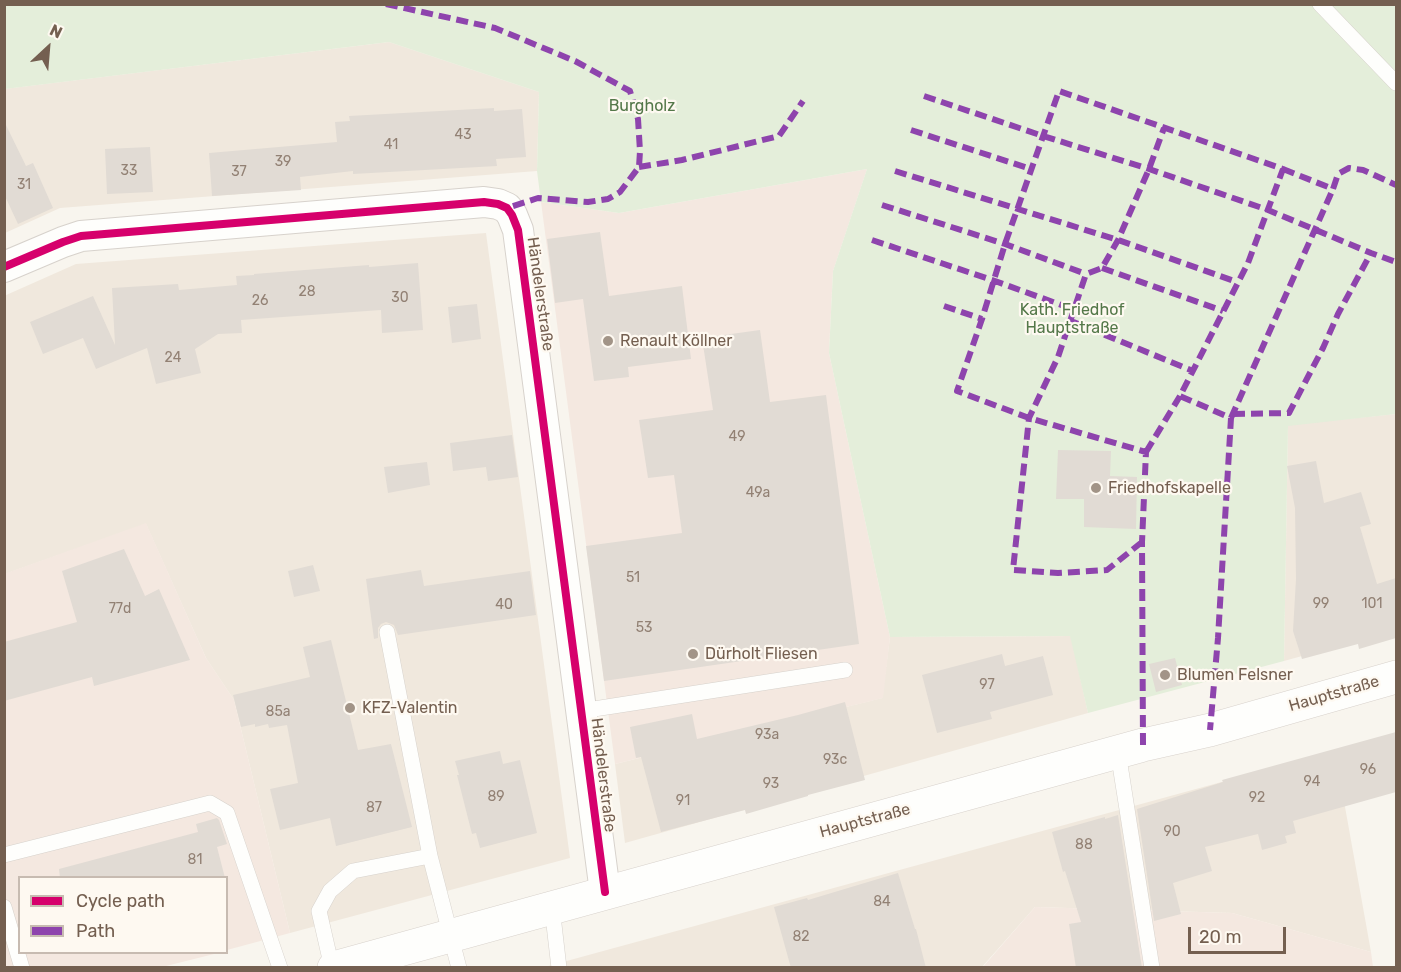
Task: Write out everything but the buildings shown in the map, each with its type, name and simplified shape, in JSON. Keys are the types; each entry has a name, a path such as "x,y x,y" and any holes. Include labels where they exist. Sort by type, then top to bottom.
{"main road":[{"name":"Hauptstraße","path":"333,968 1118,752 1210,730 1396,676"}],"street":[{"name":"Händelerstraße","path":"4,267 81,236 484,202 507,208 518,230 605,892"}],"lane":[{"path":"1320,4 1396,83"},
{"path":"387,632 430,856 459,968"},
{"path":"581,711 845,670"},
{"path":"1118,752 1152,968"},
{"path":"4,855 210,803 227,813 280,968"},
{"path":"333,968 320,911 330,891 353,871 430,856"},
{"path":"4,907 22,968"},
{"path":"552,907 559,968"}],"shaded area":[{"path":"389,42 539,92 537,171 60,208 5,233 4,89"},
{"path":"867,169 833,271 829,353 890,637 883,698 615,764 541,202 619,213"},
{"path":"486,233 570,858 290,933 234,700 206,658 146,524 5,574 4,296 76,264"},
{"path":"1396,414 1396,630 1284,661 1288,425"},
{"path":"146,523 206,658 234,700 290,933 228,950 228,876 18,876 18,954 214,954 162,967 5,967 4,574"},
{"path":"1071,636 1088,713 625,843 615,764 882,698 890,637"},
{"path":"1335,751 1371,952 1232,913 1035,907 982,967 541,968"},
{"path":"1035,907 1232,913 1371,952 1373,967 982,968"}],"green space":[{"name":"Kath. Friedhof Hauptstraße","path":"4,5 1396,5 1396,414 1288,426 1284,661 1088,713 1070,636 890,637 829,353 833,271 867,169 619,213 541,202 537,171 539,92 389,42 5,89"}],"marked path":[{"path":"386,4 495,28 575,61 630,91 638,119 639,167 620,192 608,199 588,202 538,198 507,208"},
{"path":"1143,745 1142,542 1146,452 1029,418 957,391 1005,244 1059,91 1283,169 1248,263 1180,396 1231,418 1218,638 1210,730"},
{"path":"924,96 1268,210 1396,262"},
{"path":"639,167 682,160 779,136 803,101"},
{"path":"1142,542 1107,570 1058,573 1013,570 1029,418 1058,357 1086,274 1102,268 1118,240 1164,128"},
{"path":"911,130 1031,169"},
{"path":"1283,169 1333,189 1338,174 1349,168 1363,170 1396,185"},
{"path":"895,171 1118,240 1237,282"},
{"path":"1231,418 1333,189"},
{"path":"882,205 1005,244 1086,274"},
{"path":"872,240 1075,310"},
{"path":"1233,414 1289,413 1371,253"},
{"path":"1102,268 1223,311"},
{"path":"944,306 982,319"},
{"path":"1071,321 1193,371"},
{"path":"1146,452 1180,396"}],"cycle path":[{"path":"4,267 81,236 484,202 507,208 518,230 605,892"}],"place":[{"name":"Renault Köllner","path":"608,341"},
{"name":"Friedhofskapelle","path":"1096,488"},
{"name":"Dürholt Fliesen","path":"693,654"},
{"name":"Blumen Felsner","path":"1165,675"},
{"name":"KFZ-Valentin","path":"350,708"}],"park label":[{"name":"Burgholz","path":"642,106"}]}
